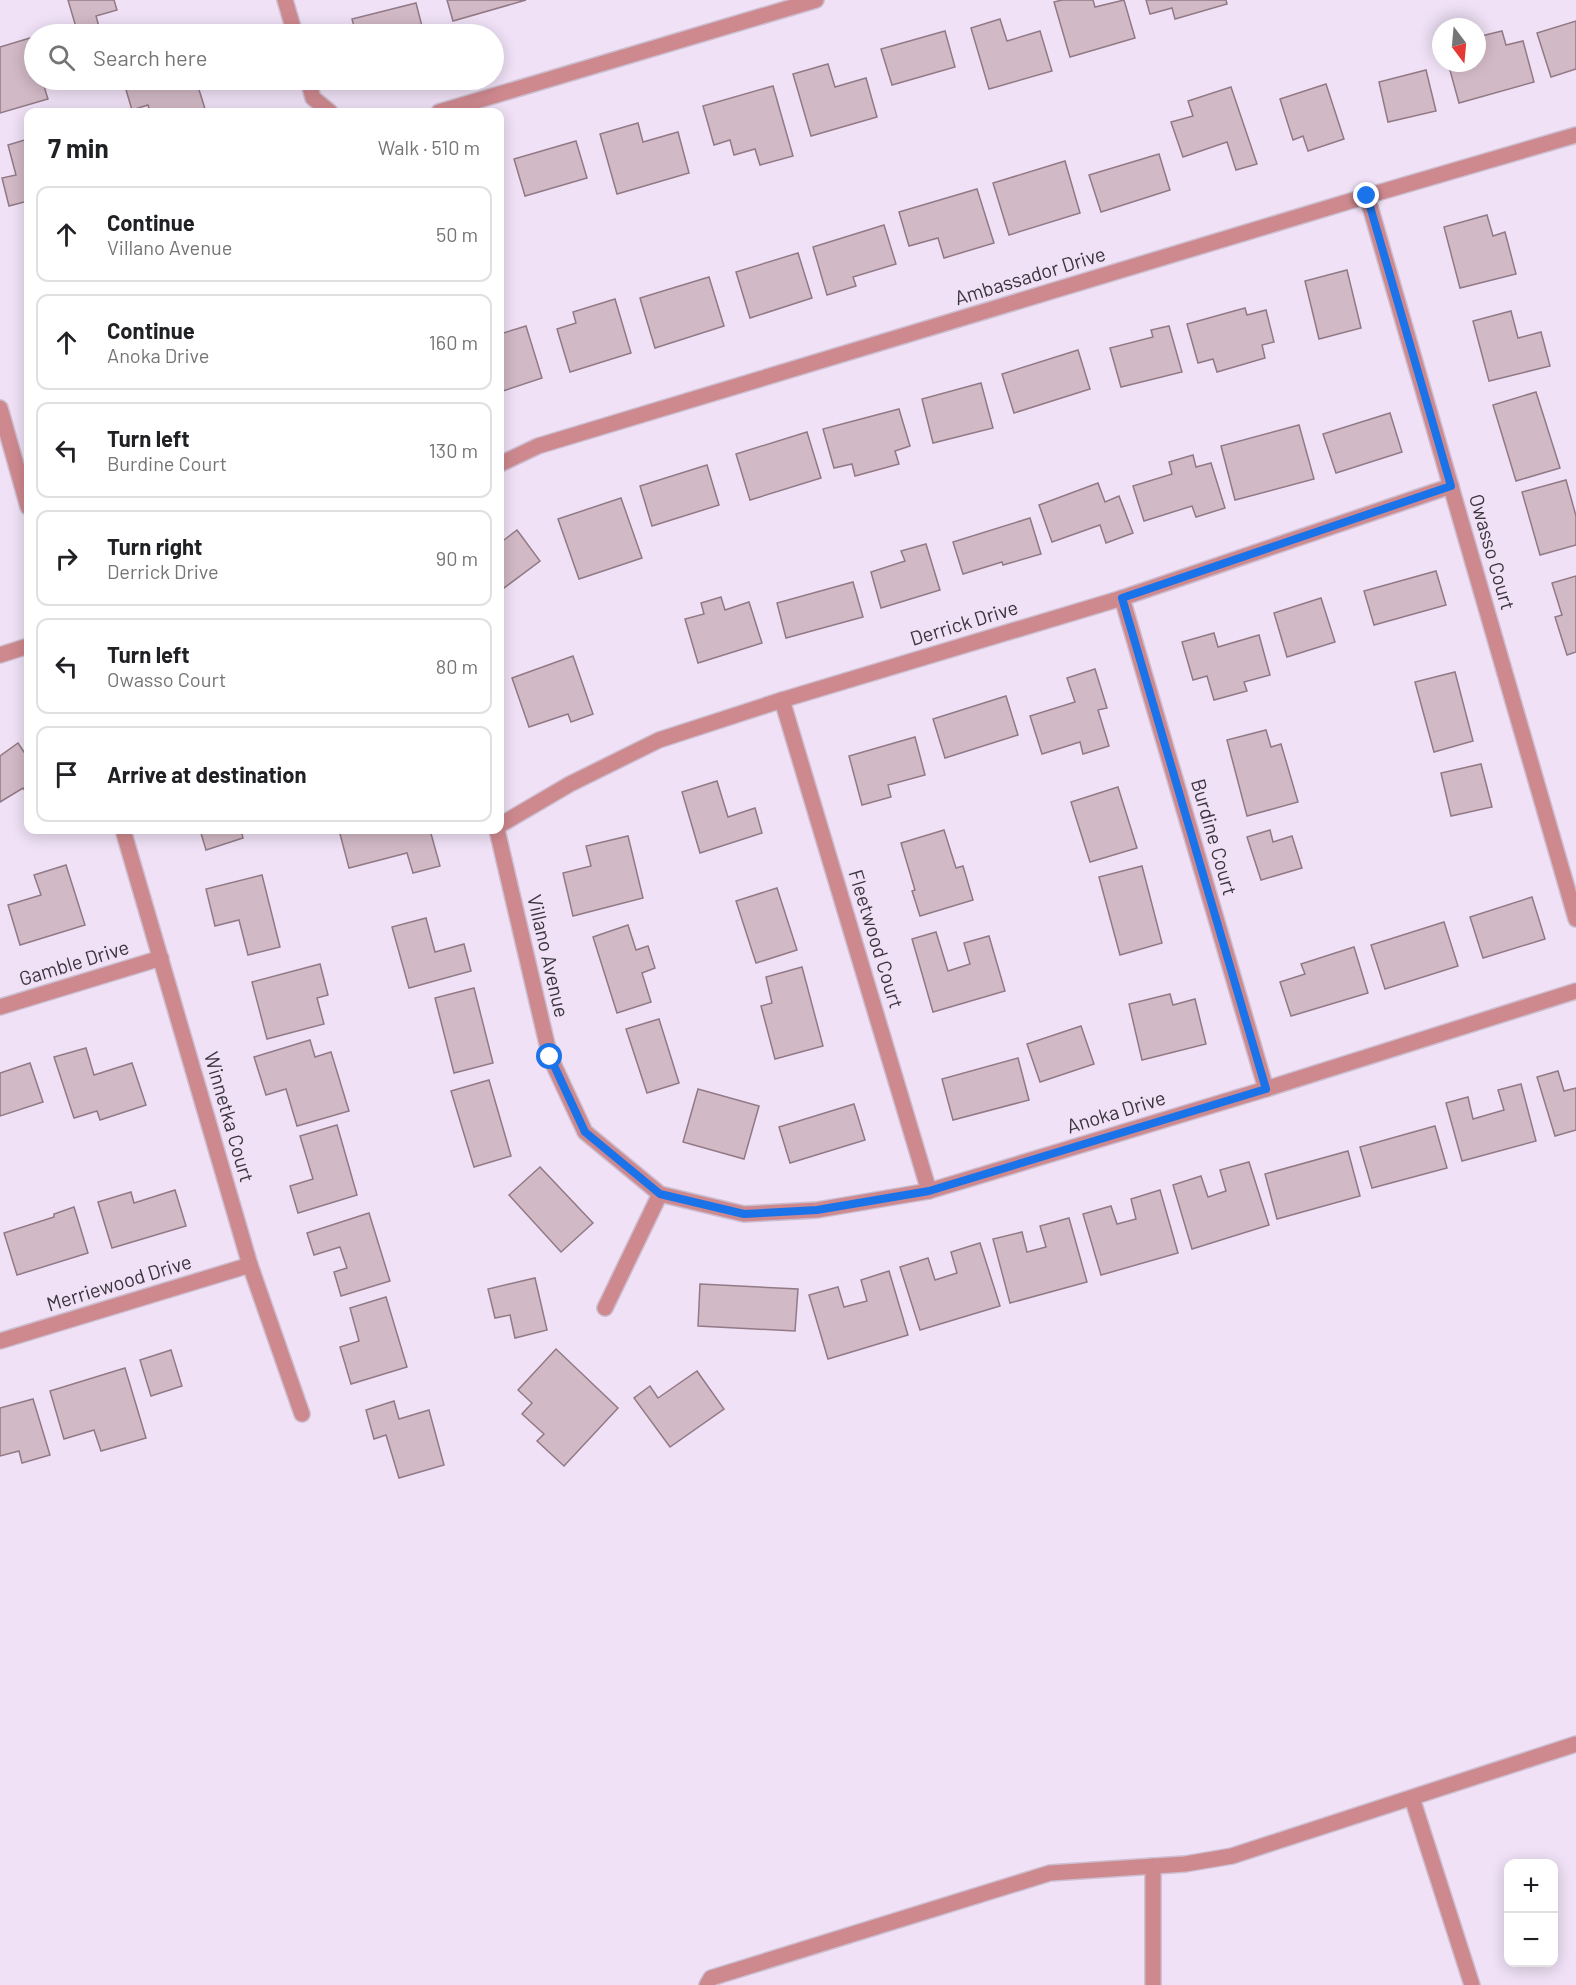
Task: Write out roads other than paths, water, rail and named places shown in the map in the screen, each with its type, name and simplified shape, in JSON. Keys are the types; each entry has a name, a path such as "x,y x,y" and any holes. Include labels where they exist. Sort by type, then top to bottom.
{"street":[{"path":"285,0 292,24"},
{"path":"452,108 816,0"},
{"path":"311,90 313,98 325,108"},
{"name":"Ambassador Drive","path":"504,462 538,446 1576,135"},
{"name":"Owasso Court","path":"1367,196 1576,919"},
{"path":"0,408 24,493"},
{"name":"Derrick Drive","path":"504,823 570,784 659,740 782,700 1122,598 1451,486"},
{"name":"Burdine Court","path":"1122,598 1266,1089"},
{"path":"0,655 24,647"},
{"name":"Fleetwood Court","path":"782,700 929,1191"},
{"name":"Winnetka Court","path":"124,834 250,1265 302,1414"},
{"name":"Villano Avenue","path":"498,834 550,1057 585,1132 660,1194"},
{"name":"Gamble Drive","path":"0,1007 161,958"},
{"name":"Anoka Drive","path":"660,1194 744,1214 817,1210 929,1191 1266,1089 1576,991"},
{"path":"605,1308 660,1194"},
{"name":"Merriewood Drive","path":"0,1341 250,1265"},
{"path":"707,1985 711,1978 1050,1873 1185,1864 1232,1856 1576,1744"},
{"path":"1412,1798 1472,1985"},
{"path":"1153,1866 1153,1985"}]}
